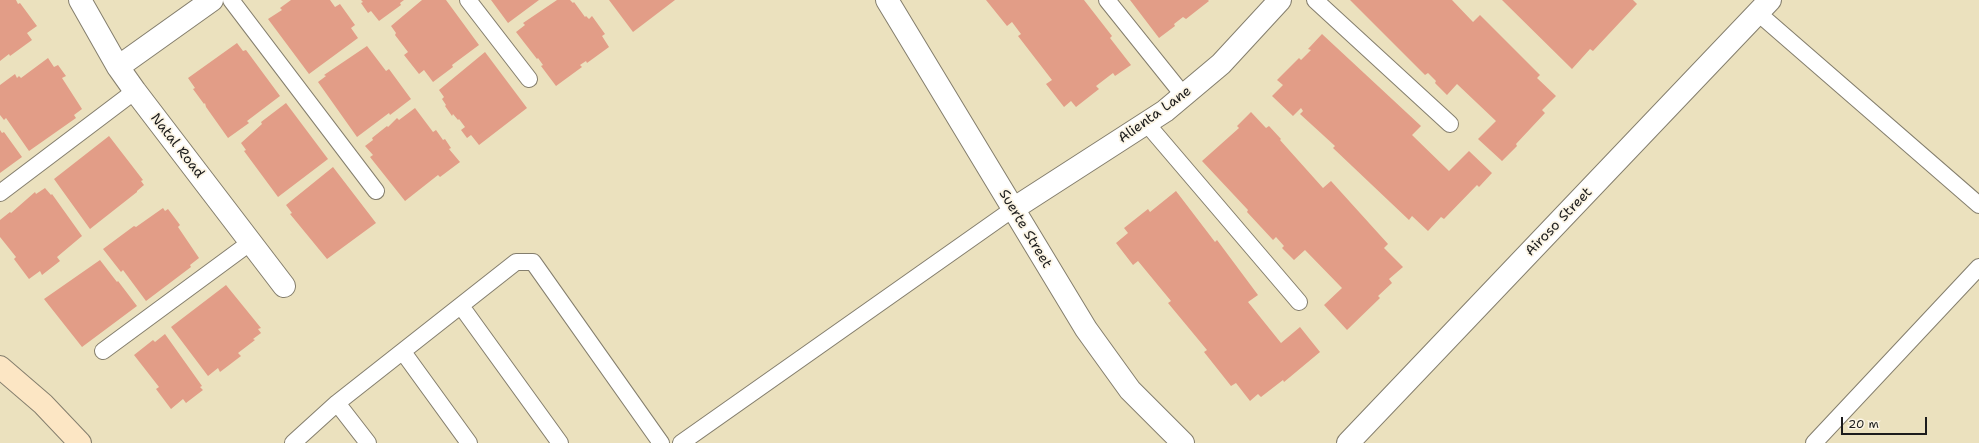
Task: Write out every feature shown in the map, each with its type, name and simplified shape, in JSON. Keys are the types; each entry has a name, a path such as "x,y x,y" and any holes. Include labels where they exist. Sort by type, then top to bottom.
{"main road":[{"path":"0,367 43,404 80,443"}],"street":[{"name":"Natal Road","path":"80,0 134,92 284,286"},
{"path":"118,67 212,0"},
{"name":"Suerte Street","path":"887,0 1086,329 1130,390 1183,443"},
{"name":"Alienta Lane","path":"1014,209 1147,124 1184,96 1221,64 1280,0"},
{"name":"Airoso Street","path":"1348,443 1764,7"}],"lane":[{"path":"231,0 376,191"},
{"path":"468,0 529,79"},
{"path":"1107,0 1184,96"},
{"path":"1315,0 1450,124"},
{"path":"1764,7 1979,205"},
{"path":"0,193 134,92"},
{"path":"1147,124 1299,302"},
{"path":"681,443 1014,209"},
{"path":"103,351 251,242"},
{"path":"294,443 337,403 516,262 532,262 661,443"},
{"path":"1814,443 1979,267"},
{"path":"461,306 560,443"},
{"path":"403,352 469,443"},
{"path":"337,403 368,443"}],"building":[{"path":"0,0 16,0 18,4 20,3 37,26 27,33 32,40 10,56 9,54 0,61"},
{"path":"291,0 330,0 335,7 340,4 355,25 351,28 358,38 309,74 268,19 282,10 280,8"},
{"path":"361,0 404,0 400,3 401,5 379,21 371,11 368,13 361,3 363,2"},
{"path":"422,0 446,0 479,45 452,65 453,67 433,82 424,70 419,74 404,55 408,52 395,35 396,33 391,26"},
{"path":"491,0 539,0 508,23"},
{"path":"557,0 570,0 573,3 574,2 585,17 586,16 589,19 592,16 605,34 602,36 609,47 587,63 586,61 580,65 582,67 556,86 541,66 543,65 538,58 537,59 516,32 525,25 523,23"},
{"path":"609,0 675,0 633,32"},
{"path":"986,0 1084,0 1112,36 1110,38 1131,65 1115,76 1113,73 1096,86 1099,89 1076,107 1071,101 1064,107 1046,84 1052,80 1018,36 1021,34 1012,22 1007,26"},
{"path":"1130,0 1209,1 1186,19 1183,17 1174,24 1175,26 1159,38"},
{"path":"1350,0 1452,0 1473,22 1480,15 1540,75 1537,78 1556,96 1542,110 1545,113 1502,161 1478,139 1496,121 1457,84 1447,95 1435,83 1436,81 1428,73 1425,75"},
{"path":"1502,0 1633,0 1637,4 1593,51 1590,49 1572,69"},
{"path":"1322,34 1421,126 1412,135 1449,171 1469,151 1492,173 1479,187 1477,185 1444,219 1441,217 1428,231 1412,216 1409,220 1333,148 1335,146 1300,114 1303,111 1301,108 1293,116 1272,96 1283,85 1277,80 1299,58 1301,60 1311,50 1308,49"},
{"path":"237,43 243,51 246,50 280,96 247,121 249,123 228,138 206,107 205,103 204,104 193,89 195,88 188,78"},
{"path":"367,46 386,71 389,69 411,99 390,115 389,113 357,137 318,82 326,76 324,75"},
{"path":"485,52 527,108 479,145 471,135 467,138 461,130 465,127 453,114 452,116 445,106 446,105 442,99 444,97 439,90"},
{"path":"48,58 54,67 58,65 66,76 62,78 82,109 74,115 76,118 29,151 6,118 4,120 0,115 0,85 15,74 17,78 19,76 21,78"},
{"path":"286,103 328,159 278,197 244,151 246,150 241,143 262,124 261,122"},
{"path":"415,108 433,132 436,130 443,140 445,139 451,148 449,149 460,162 440,177 438,175 405,201 370,157 373,155 365,146 373,140 372,138 387,126 388,127 397,118 399,120"},
{"path":"1251,112 1266,128 1269,126 1323,188 1331,181 1388,244 1384,248 1403,267 1389,279 1392,283 1378,296 1380,298 1347,330 1324,305 1342,288 1305,250 1294,260 1282,248 1284,246 1276,237 1273,240 1247,212 1248,210 1202,161 1239,128 1237,126"},
{"path":"0,130 2,133 4,132 22,157 0,173"},
{"path":"109,136 143,180 141,181 144,185 90,229 54,179"},
{"path":"333,167 376,223 327,259 290,214 292,213 286,205"},
{"path":"45,188 51,195 52,194 82,236 57,257 60,261 42,275 40,271 29,279 14,259 16,257 0,237 0,220 10,212 11,213 35,192 36,194"},
{"path":"1176,191 1215,242 1217,240 1258,295 1248,302 1281,343 1300,327 1320,352 1284,382 1283,380 1261,397 1258,394 1250,401 1236,383 1231,386 1204,352 1207,350 1168,303 1171,301 1138,261 1133,265 1116,243 1128,233 1124,228 1148,209 1150,212"},
{"path":"163,208 165,211 168,209 180,225 178,227 199,258 190,265 191,267 146,301 123,270 121,272 103,249 134,226 136,227"},
{"path":"100,260 137,306 82,347 44,299"},
{"path":"226,285 261,328 258,329 261,333 253,339 255,340 238,353 241,356 220,372 218,368 208,376 171,327"},
{"path":"165,334 202,386 200,387 203,390 186,403 183,399 171,409 156,389 159,387 134,355 153,340 155,342"}]}
